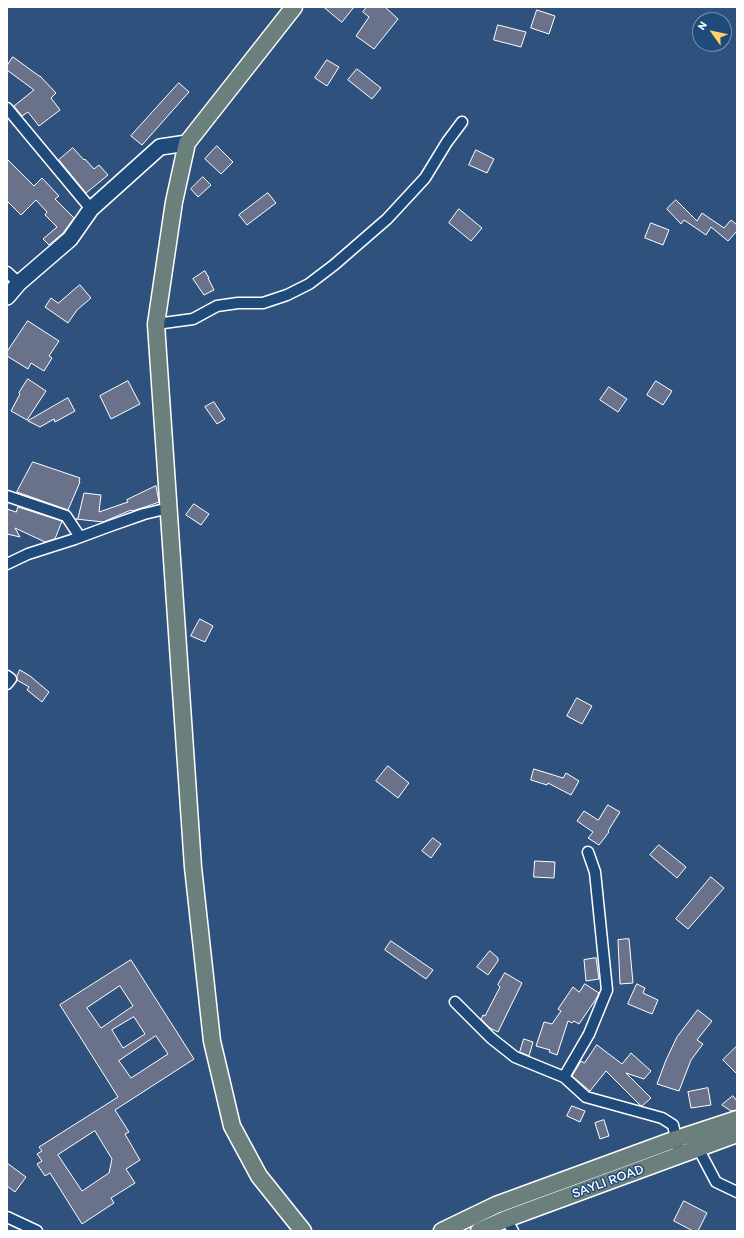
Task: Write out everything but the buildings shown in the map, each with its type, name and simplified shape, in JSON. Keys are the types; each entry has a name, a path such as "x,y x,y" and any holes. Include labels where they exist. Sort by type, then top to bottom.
{"main road":[{"path":"294,7 187,143 174,202 156,324 193,866 212,1041 232,1126 259,1176 303,1231"},
{"path":"7,297 19,283 70,239 91,209 160,146 187,143"},
{"path":"442,1231 496,1205 737,1118"},
{"name":"SAYLI ROAD","path":"479,1231 510,1225 680,1155 737,1134"}],"street":[{"path":"7,108 91,209"},
{"path":"156,324 193,319 217,306 262,303 309,284 334,265 387,219 425,178 447,142 462,122"},
{"path":"7,272 19,283"},
{"path":"7,496 66,516 80,537"},
{"path":"7,564 28,554 117,523 169,508"},
{"path":"7,676 11,679 7,684"},
{"path":"564,1077 589,1034 607,990 595,872 588,852"},
{"path":"455,1002 491,1038 515,1057 564,1077 586,1097 662,1118 673,1125 680,1155"},
{"path":"698,1148 716,1182 737,1192"},
{"path":"7,1217 37,1231"}]}
